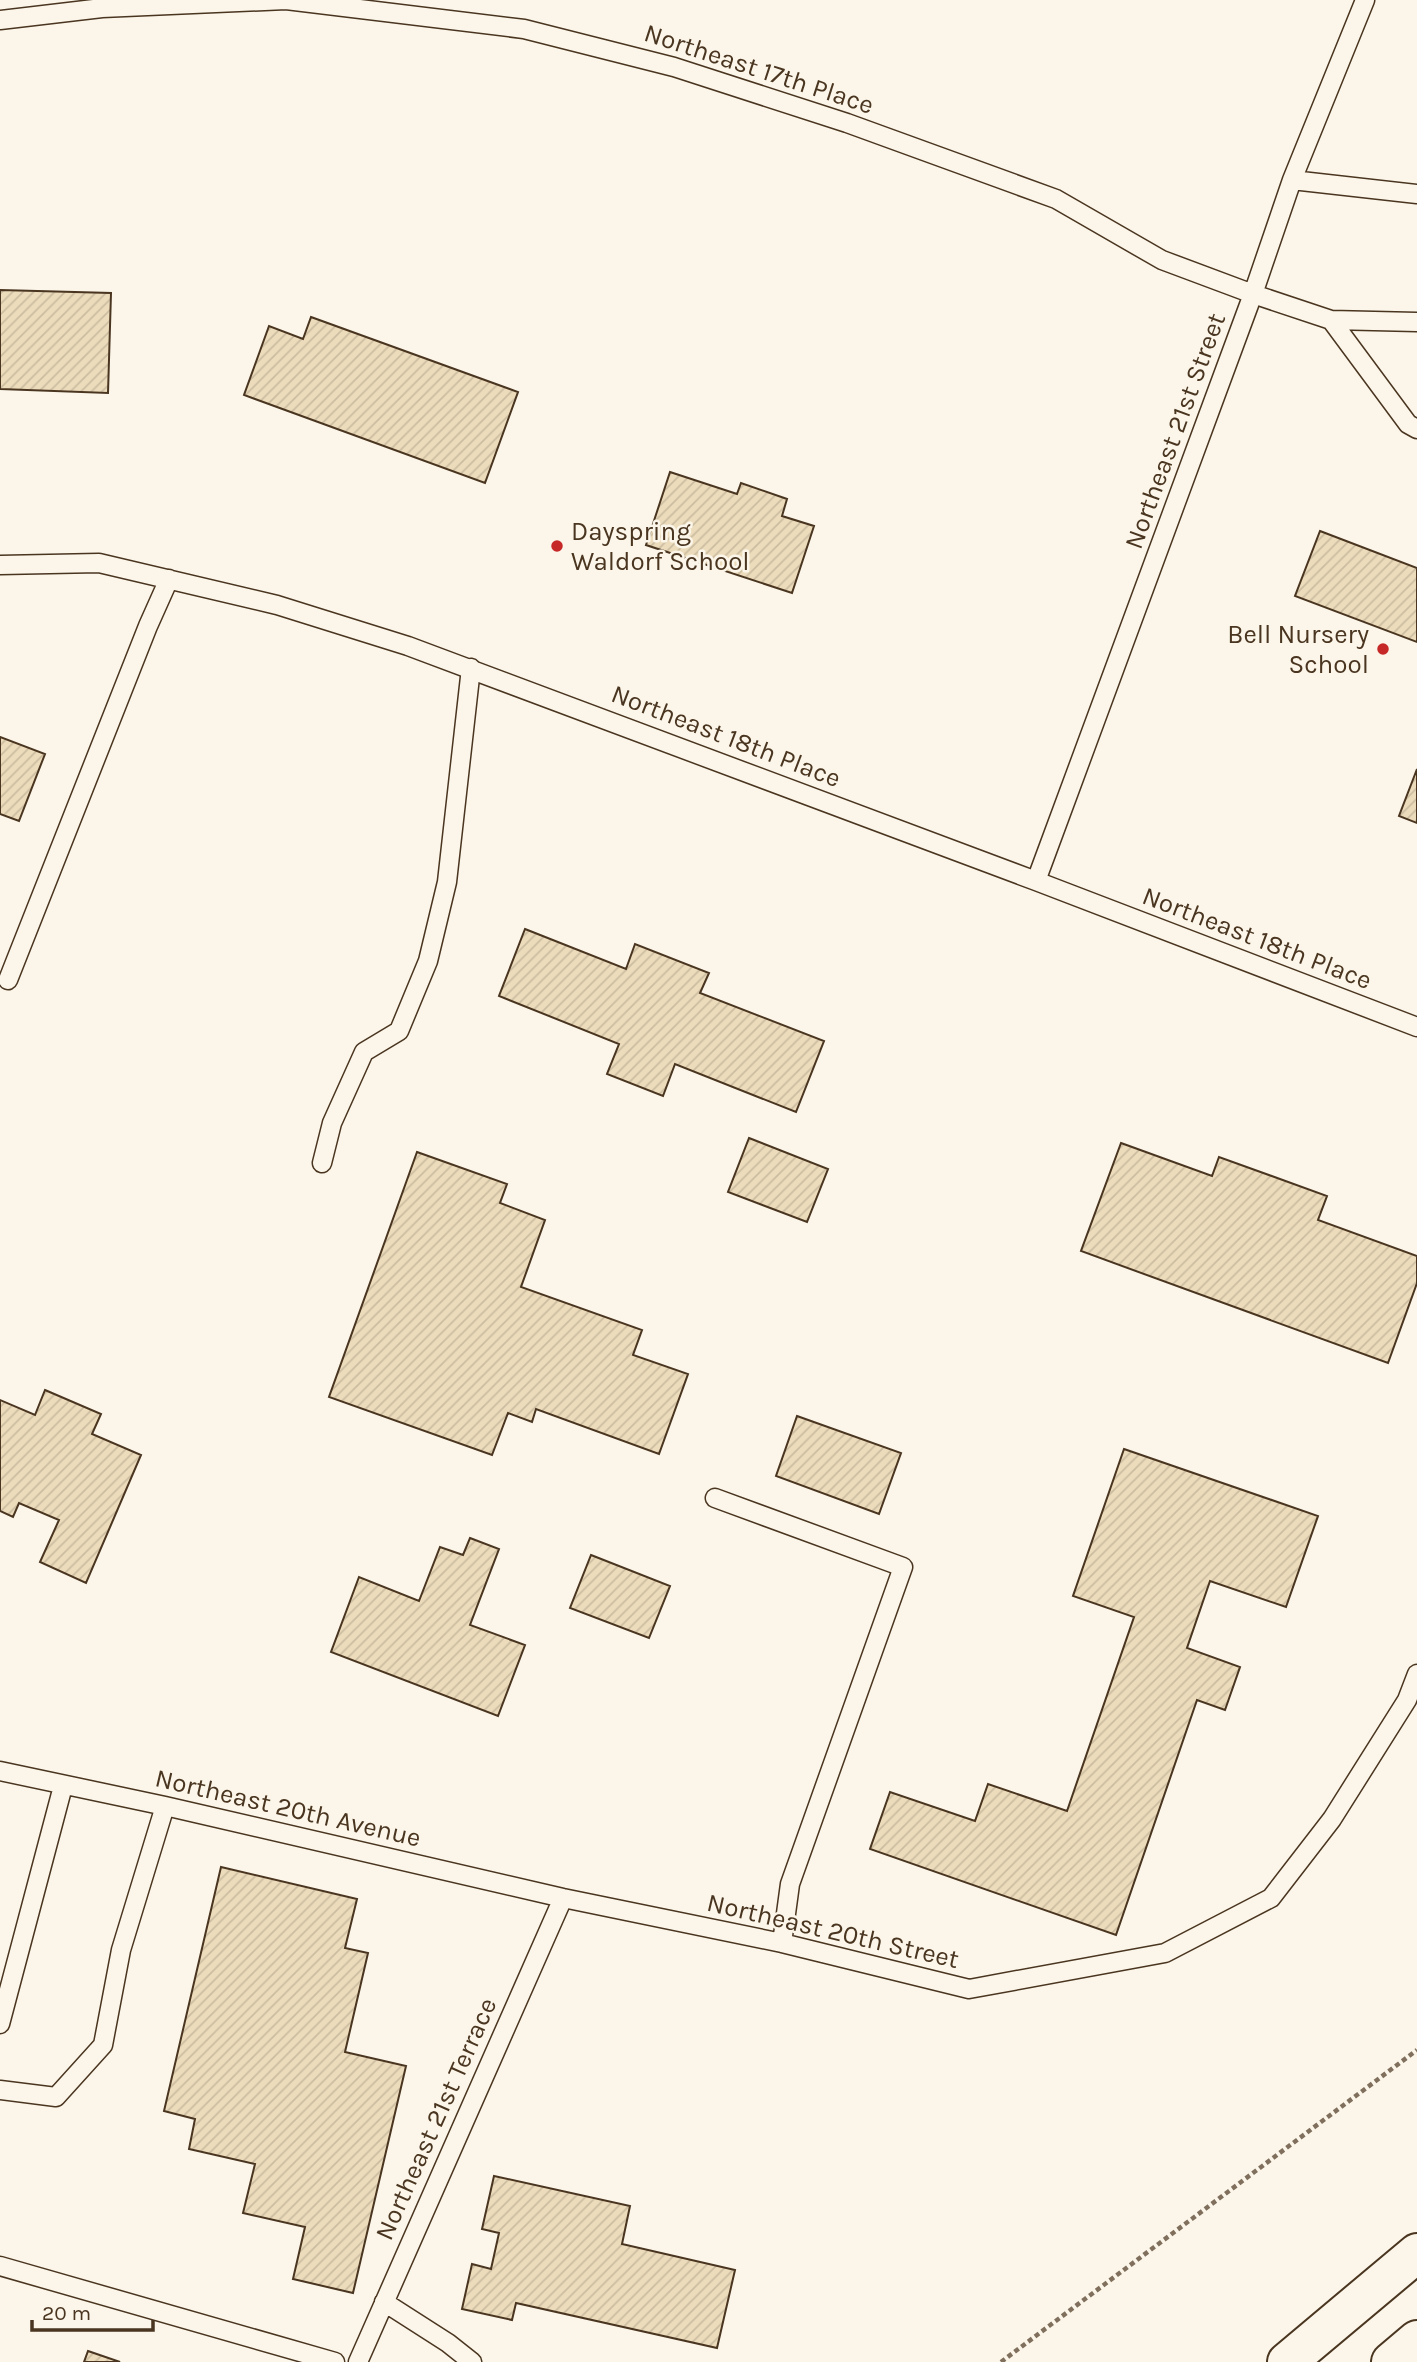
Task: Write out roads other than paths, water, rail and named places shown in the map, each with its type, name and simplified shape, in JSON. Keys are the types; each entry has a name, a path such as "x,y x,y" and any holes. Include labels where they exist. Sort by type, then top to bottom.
{"highway":[{"path":"1287,2362 1417,2253"},
{"path":"1391,2362 1417,2340"}],"lane":[{"name":"Northeast 17th Place","path":"0,20 102,8 286,0 524,29 674,67 900,142 1056,199 1162,260 1253,295 1331,320 1417,321"},
{"name":"Northeast 21st Street","path":"1036,881 1253,295 1292,180 1365,0"},
{"path":"1292,180 1417,194"},
{"path":"1331,320 1408,424 1417,429"},
{"name":"Northeast 18th Place","path":"0,565 99,563 277,605 471,668 1417,1027"},
{"path":"8,980 143,638 169,579"},
{"path":"322,1163 332,1123 364,1052 399,1031 428,961 447,882 471,668"},
{"path":"715,1498 903,1567 790,1884 782,1943"},
{"name":"Northeast 20th Street","path":"563,1898 782,1943 969,1989 1165,1953 1271,1899 1332,1819 1407,1700 1417,1674"},
{"name":"Northeast 20th Avenue","path":"0,1771 166,1806 563,1898"},
{"path":"0,2024 63,1786"},
{"path":"0,2090 56,2097 103,2045 121,1950 166,1806"},
{"name":"Northeast 21st Terrace","path":"358,2362 563,1898"},
{"path":"0,2266 335,2362"},
{"path":"384,2302 448,2343 472,2362"}],"place":[{"name":"Dayspring Waldorf School","path":"557,546"},
{"name":"Bell Nursery School","path":"1383,649"}]}
